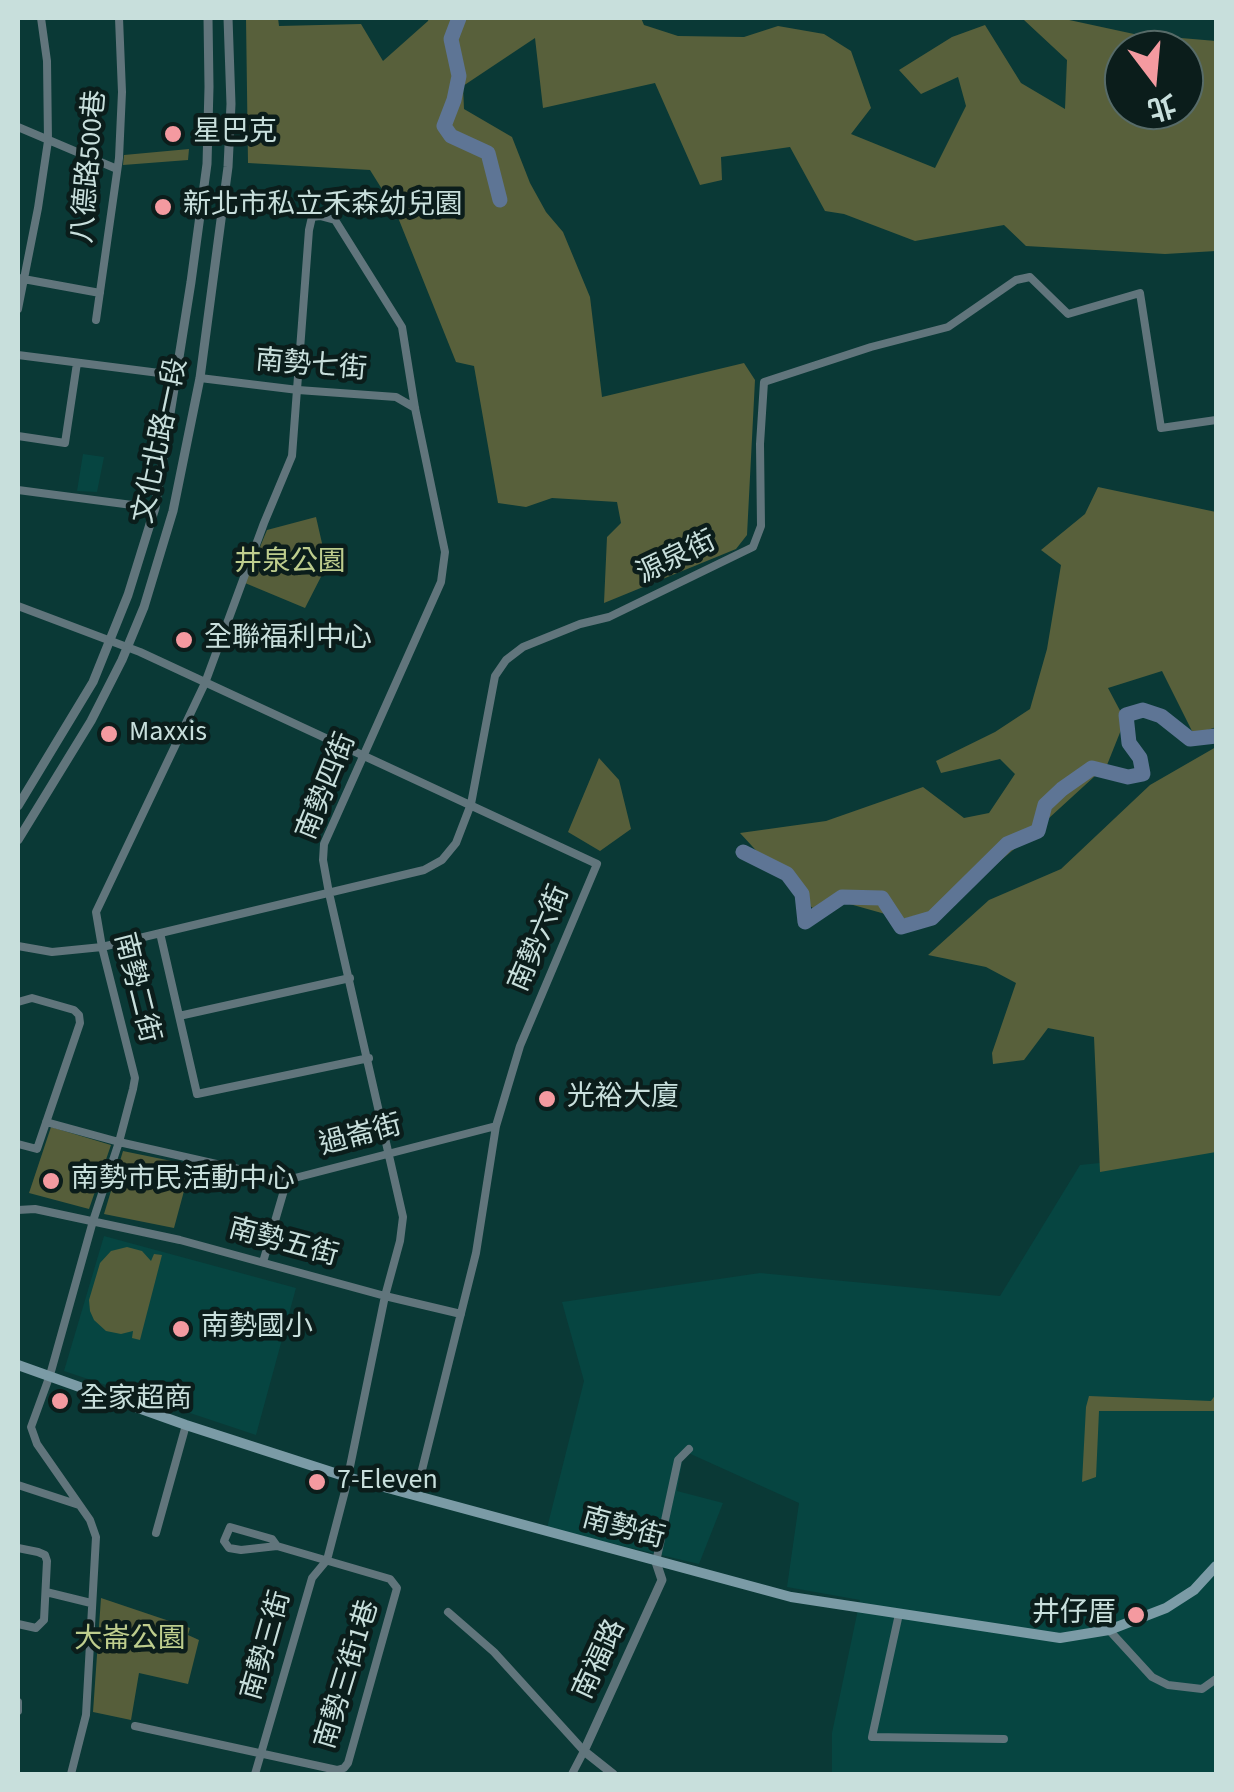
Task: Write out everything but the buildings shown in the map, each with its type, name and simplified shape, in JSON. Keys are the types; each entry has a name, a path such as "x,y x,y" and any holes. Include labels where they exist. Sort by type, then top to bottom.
{"main road":[{"name":"南勢街","path":"18,1365 186,1426 347,1478 791,1597 1060,1638 1109,1630 1166,1608 1194,1590 1216,1566"}],"street":[{"path":"18,309 20,278 38,208 48,141 47,61 41,18"},
{"name":"八德路500巷","path":"96,320 118,169 122,92 118,18"},
{"name":"文化北路一段","path":"18,806 93,682 128,595 156,508 207,164 208,18"},
{"name":"文化北路一段","path":"18,840 91,721 128,648 173,512 200,378 228,167 228,18"},
{"path":"18,127 118,169"},
{"name":"南勢二街","path":"71,1774 86,1715 96,1537 90,1520 37,1444 31,1427 50,1375 135,1078 96,912 205,682 292,456 312,216"},
{"name":"南勢四街","path":"312,216 335,220 402,327 444,552 441,582 324,844 329,893 404,1216 347,1478"},
{"name":"源泉街","path":"18,946 52,952 102,947 424,870 442,860 456,843 471,804 495,676 506,660 522,647 609,617 753,547 760,526 764,382 948,327 1016,280 1030,277 1068,314 1140,293 1161,428 1216,420"},
{"path":"20,278 100,293"},
{"path":"18,355 200,378"},
{"path":"18,436 65,443 77,363"},
{"name":"南勢七街","path":"200,378 396,397 415,408"},
{"path":"18,490 156,508"},
{"name":"南勢六街","path":"18,606 205,682 597,864 520,1046 496,1126 476,1253 416,1494"},
{"path":"160,933 197,1094 368,1058"},
{"path":"179,1016 350,978"},
{"path":"18,1002 32,998 74,1010 80,1023 37,1149 18,1144"},
{"name":"過崙街","path":"46,1122 288,1180 496,1126"},
{"path":"263,1262 288,1180"},
{"name":"南勢五街","path":"18,1210 35,1209 93,1220 461,1314"},
{"path":"156,1533 186,1426"},
{"path":"656,1562 678,1460 689,1449"},
{"name":"南勢三街","path":"255,1774 312,1578 326,1560 347,1478"},
{"path":"18,1485 79,1504"},
{"path":"277,1546 272,1539 230,1527 224,1540 229,1548 277,1546 326,1560"},
{"path":"18,1548 44,1555 48,1560 44,1620 36,1628 18,1624"},
{"name":"南勢三街1巷","path":"260,1754 337,1770 348,1763 397,1588 390,1578 326,1560"},
{"name":"南福路","path":"572,1774 662,1580 656,1562"},
{"path":"46,1592 92,1603"},
{"path":"448,1612 494,1652 584,1751 613,1774"},
{"path":"899,1614 872,1736 1004,1739"},
{"path":"1109,1630 1152,1677 1168,1685 1202,1689 1216,1679"},
{"path":"18,1702 18,1712"},
{"path":"135,1726 260,1754"}],"shaded area":[{"path":"83,454 104,457 97,492 77,491"},
{"path":"1216,1151 1216,1774 832,1774 832,1733 860,1600 787,1587 799,1503 684,1451 677,1491 723,1503 699,1564 547,1528 584,1381 562,1302 760,1273 1000,1296 1080,1165"},
{"name":"南勢國小","path":"104,1236 296,1288 256,1435 64,1371"}],"green space":[{"path":"246,18 278,18 279,26 361,24 383,61 429,18 641,18 644,25 678,36 744,37 778,26 824,34 851,51 871,108 851,134 935,168 966,106 958,77 921,94 899,70 952,37 985,25 1021,83 1065,109 1067,60 1025,18 1060,18 1116,30 1104,30 1104,130 1204,130 1204,40 1216,41 1216,251 1165,254 1026,246 1004,225 915,241 844,214 825,211 790,147 721,157 722,180 700,185 655,83 543,108 535,38 463,86 464,109 512,137 530,183 563,232 590,297 602,397 744,363 755,380 747,535 736,549 604,603 607,537 621,523 617,502 552,498 526,507 498,503 474,366 456,362 395,210 370,170 248,163"},
{"path":"189,149 188,160 123,165 124,155"},
{"path":"1098,487 1216,512 1216,727 1194,735 1162,671 1108,688 1125,720 1107,765 944,908 903,919 846,903 820,914 797,895 740,833 826,821 923,787 964,818 989,813 1015,774 1000,759 941,773 936,761 995,732 1030,709 1047,649 1061,565 1041,550 1085,514"},
{"name":"井泉公園","path":"316,517 327,565 305,608 245,583 267,530"},
{"path":"1216,747 1216,1152 1100,1172 1094,1037 1048,1028 1024,1060 993,1064 992,1053 1016,983 986,967 928,955 989,900 1061,869 1150,785"},
{"path":"599,758 619,780 631,829 600,851 568,832"},
{"path":"51,1127 111,1145 89,1209 29,1193"},
{"path":"123,1151 191,1165 174,1228 104,1214"},
{"path":"127,1247 142,1251 151,1261 154,1254 162,1255 140,1340 132,1338 133,1331 106,1331 90,1311 89,1300 100,1263 111,1251"},
{"path":"1216,1394 1216,1411 1099,1411 1096,1477 1082,1482 1089,1396 1211,1401"},
{"name":"大崙公園","path":"101,1598 190,1628 188,1635 199,1640 188,1684 139,1673 131,1720 93,1712"}],"waterway":[{"path":"459,18 451,39 459,76 444,126 451,136 488,153 500,200"},
{"path":"743,852 787,874 802,894 805,922 842,897 882,898 901,927 932,918 1007,844 1038,831 1045,805 1092,768 1128,777 1143,774 1140,758 1129,743 1126,715 1143,710 1161,716 1190,739 1216,736"}],"place":[{"name":"星巴克","path":"173,134"},
{"name":"新北市私立禾森幼兒園","path":"163,207"},
{"name":"全聯福利中心","path":"184,640"},
{"name":"Maxxis","path":"109,734"},
{"name":"光裕大廈","path":"547,1099"},
{"name":"南勢市民活動中心","path":"51,1181"},
{"name":"南勢國小","path":"181,1329"},
{"name":"全家超商","path":"60,1401"},
{"name":"7-Eleven","path":"317,1482"},
{"name":"井仔厝","path":"1136,1615"}]}
